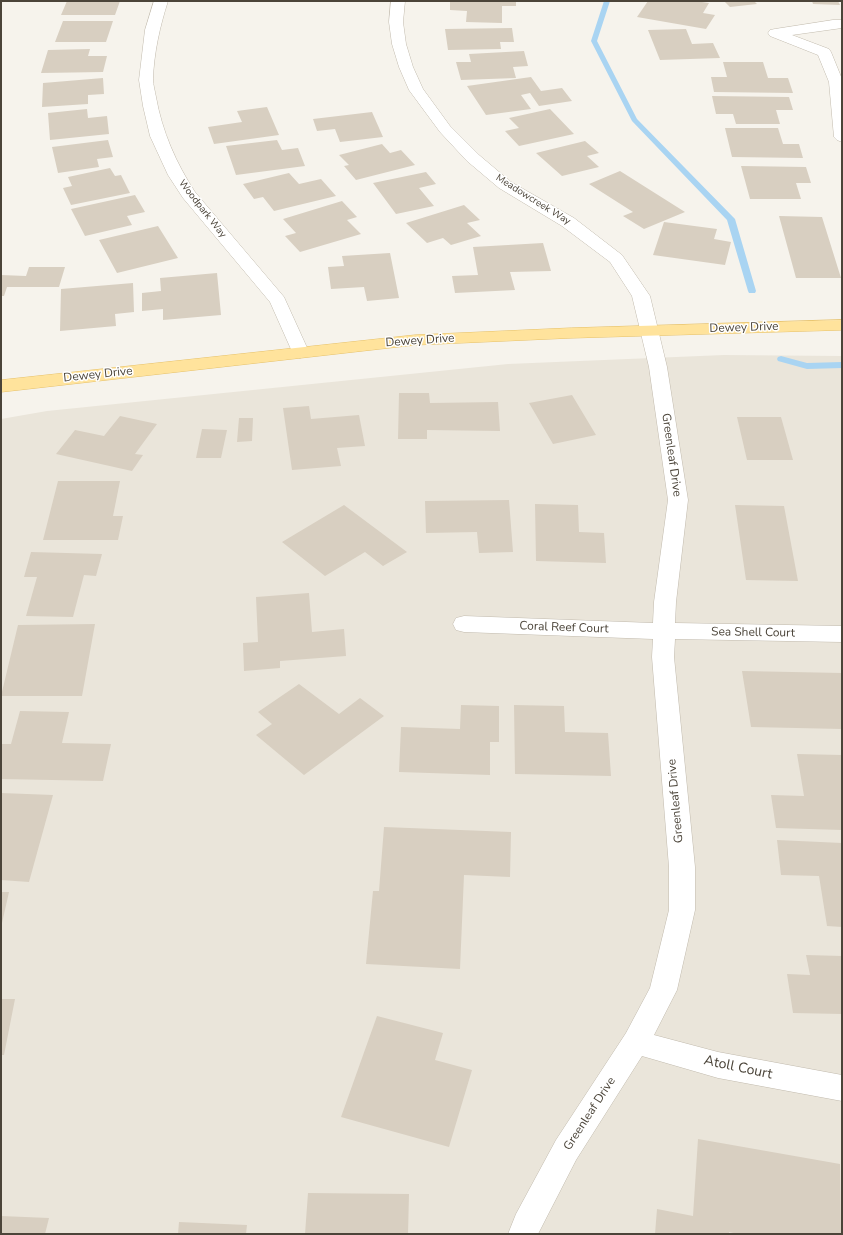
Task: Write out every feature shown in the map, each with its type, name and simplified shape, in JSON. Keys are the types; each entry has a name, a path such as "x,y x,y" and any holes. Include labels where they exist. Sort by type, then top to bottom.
{"main road":[{"name":"Dewey Drive","path":"1,386 415,340 571,333 842,325"}],"street":[{"name":"Woodpark Way","path":"161,1 152,30 146,80 150,106 158,136 176,175 189,195 278,300 300,352"},
{"name":"Meadowcreek Way","path":"398,1 396,22 399,44 406,67 416,90 428,108 445,129 473,158 505,185 568,222 594,240 616,259 640,296 650,331"},
{"path":"842,24 833,24 776,34 824,52 836,82 842,137"},
{"name":"Greenleaf Drive","path":"523,1234 566,1150 636,1042 663,990 682,910 682,867 663,657 664,602 678,500 658,367 650,331"},
{"name":"Coral Reef Court","path":"464,624 664,631"},
{"name":"Sea Shell Court","path":"664,631 842,634"},
{"name":"Atoll Court","path":"636,1042 718,1065 842,1088"}],"shaded area":[{"path":"724,355 842,356 842,1234 1,1234 1,419 47,411 508,364"}],"building":[{"path":"67,1 120,1 115,15 61,15"},
{"path":"450,1 516,1 516,6 502,6 502,23 466,22 467,11 450,10"},
{"path":"648,1 695,1 709,3 703,13 715,15 706,29 637,17"},
{"path":"724,1 754,1 757,4 730,7"},
{"path":"812,1 838,1 840,5 813,4"},
{"path":"63,21 113,21 106,42 55,42"},
{"path":"512,28 514,42 500,42 501,49 448,50 445,29"},
{"path":"686,29 692,44 713,43 720,58 660,60 648,30"},
{"path":"90,49 88,56 107,56 103,72 41,73 48,50"},
{"path":"524,51 528,66 513,67 516,78 461,80 456,62 471,62 469,54"},
{"path":"723,62 763,62 768,78 788,78 793,93 714,92 711,77 727,77"},
{"path":"531,77 541,91 562,88 572,101 539,106 530,93 521,95 531,109 486,115 467,86"},
{"path":"103,78 104,94 88,95 88,104 42,107 43,83"},
{"path":"712,96 789,97 793,110 776,110 780,124 736,124 733,114 716,114"},
{"path":"267,107 279,135 214,144 208,127 242,122 237,111"},
{"path":"87,109 88,118 107,116 109,134 50,140 48,113"},
{"path":"550,109 574,134 519,146 505,131 519,128 509,118"},
{"path":"372,112 383,137 340,142 335,129 317,131 313,119"},
{"path":"725,128 778,128 783,144 799,144 803,158 732,157"},
{"path":"108,140 113,157 97,159 99,167 58,173 52,147"},
{"path":"277,140 282,150 298,148 305,166 236,175 226,146"},
{"path":"585,141 599,153 587,156 599,167 562,176 536,153"},
{"path":"382,144 390,153 401,150 415,165 356,180 344,166 349,165 339,155"},
{"path":"741,166 806,167 811,183 796,183 801,199 750,199"},
{"path":"110,168 115,176 121,175 130,193 71,205 63,188 72,186 68,177"},
{"path":"620,171 685,212 644,229 623,216 633,212 589,184"},
{"path":"426,172 436,184 419,188 434,206 396,214 373,183"},
{"path":"289,173 299,184 321,179 336,196 274,211 263,197 254,199 243,184"},
{"path":"135,195 145,212 127,216 132,225 85,236 71,209"},
{"path":"342,201 357,217 347,220 361,234 300,252 285,236 296,233 283,219"},
{"path":"464,205 480,220 467,223 481,236 451,245 443,238 427,243 406,223"},
{"path":"779,216 822,217 841,278 796,278"},
{"path":"664,222 717,229 714,239 731,242 725,265 653,255"},
{"path":"158,226 178,258 117,273 99,240"},
{"path":"543,243 551,271 510,272 515,290 455,293 452,276 478,275 473,247"},
{"path":"390,253 399,298 367,301 364,287 331,289 328,267 344,266 342,256"},
{"path":"29,267 65,267 59,287 7,287 4,296 1,296 1,275 26,276"},
{"path":"217,273 221,315 163,320 163,309 142,311 142,293 161,291 160,278"},
{"path":"133,283 134,312 115,314 116,326 60,331 61,289"},
{"path":"399,393 429,393 430,403 498,402 500,431 427,430 427,439 398,439"},
{"path":"572,395 596,435 553,444 529,403"},
{"path":"309,406 311,419 359,415 365,446 337,448 341,466 292,470 283,408"},
{"path":"120,416 157,424 135,454 143,455 132,471 56,454 75,430 104,436"},
{"path":"737,417 781,417 793,460 747,460"},
{"path":"239,418 253,418 252,441 237,442"},
{"path":"202,429 227,430 221,458 196,458"},
{"path":"58,481 120,481 113,516 123,516 118,540 43,540"},
{"path":"509,500 513,552 479,553 477,532 426,533 425,501"},
{"path":"535,504 578,505 579,532 604,533 606,563 536,561"},
{"path":"344,505 407,552 383,566 365,552 325,576 282,542"},
{"path":"735,505 784,506 798,581 746,580"},
{"path":"31,552 102,554 96,576 84,575 73,617 26,616 37,577 24,577"},
{"path":"309,593 312,632 344,629 346,656 280,661 280,668 244,671 243,643 258,642 256,597"},
{"path":"95,624 82,696 1,696 18,625"},
{"path":"742,671 842,673 842,729 751,727"},
{"path":"299,684 339,714 360,698 384,716 304,775 256,735 272,724 258,712"},
{"path":"461,705 499,706 499,742 490,742 490,775 399,772 401,727 460,729"},
{"path":"514,705 564,706 565,732 608,733 611,776 515,774"},
{"path":"20,711 69,712 62,743 111,744 103,781 1,779 1,744 11,744"},
{"path":"797,754 842,755 842,830 776,828 771,795 804,796"},
{"path":"1,793 53,795 29,882 1,880"},
{"path":"384,827 511,832 510,877 464,875 460,969 366,964 373,891 379,891"},
{"path":"777,840 842,843 842,927 827,926 819,876 781,875"},
{"path":"1,892 9,892 2,923 1,923"},
{"path":"806,955 842,956 842,1014 793,1013 787,974 810,975"},
{"path":"1,999 15,999 4,1055 1,1055"},
{"path":"377,1016 443,1033 435,1060 472,1070 449,1147 341,1117"},
{"path":"698,1139 840,1164 841,1234 738,1234 729,1232 729,1234 655,1234 657,1209 693,1216"},
{"path":"308,1193 409,1194 408,1234 305,1234"},
{"path":"1,1216 49,1218 45,1234 1,1234"},
{"path":"179,1222 247,1225 246,1234 178,1234"}],"waterway":[{"path":"607,1 594,41 634,120 731,219 752,291"},
{"path":"781,359 807,366 842,365"}]}
